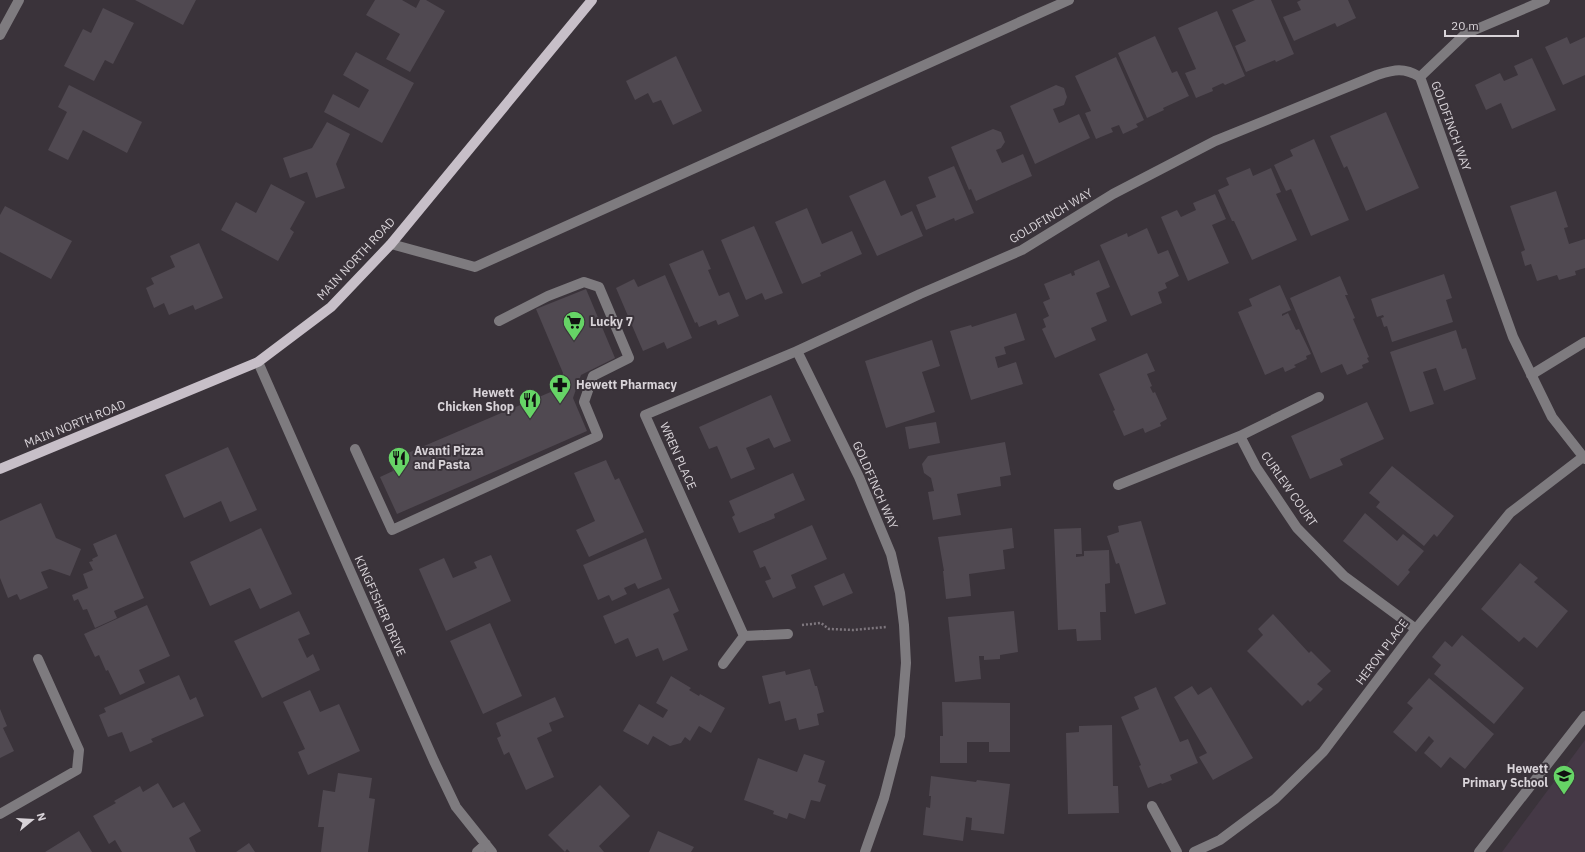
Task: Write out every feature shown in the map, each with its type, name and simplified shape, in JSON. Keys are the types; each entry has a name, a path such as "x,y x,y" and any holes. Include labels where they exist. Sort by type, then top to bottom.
{"main road":[{"name":"MAIN NORTH ROAD","path":"0,469 258,362 331,308 391,244 592,0"}],"street":[{"path":"0,35 19,0"},
{"path":"391,244 475,267 1069,0"},
{"path":"1420,77 1465,34 1545,0"},
{"name":"GOLDFINCH WAY","path":"865,852 884,798 900,736 906,664 904,625 900,593 891,554 862,484 797,351 920,294 1022,250 1113,194 1215,141 1377,75 1402,70 1412,72 1420,77 1513,337 1552,417 1584,458"},
{"path":"355,449 392,530 598,436 584,402 593,376 629,358 599,287 584,282 548,296 499,321"},
{"path":"1531,375 1585,342"},
{"name":"WREN PLACE","path":"744,636 645,415 797,351"},
{"name":"KINGFISHER DRIVE","path":"258,362 434,761 456,807 489,848"},
{"path":"1118,485 1240,436 1319,397"},
{"name":"CURLEW COURT","path":"1240,436 1256,467 1297,528 1344,576 1416,629"},
{"name":"HERON PLACE","path":"1194,852 1220,840 1275,799 1323,752 1416,629 1510,513 1584,458"},
{"path":"723,664 744,636 788,634"},
{"path":"0,814 77,770 79,750 38,659"},
{"path":"1479,852 1585,717"},
{"path":"1152,806 1177,852"},
{"path":"477,852 489,848"}],"path":[{"path":"788,634 799,625 821,623 829,629 853,630 886,627"}],"shaded area":[{"name":"Hewett Primary School","path":"1585,740 1585,852 1502,852"}],"building":[{"path":"135,0 196,0 183,25"},
{"path":"375,0 402,0 416,8 420,0 426,0 445,11 410,72 386,59 400,34 366,15"},
{"path":"1255,0 1271,0 1294,54 1246,72 1235,46 1246,41 1232,10"},
{"path":"1301,0 1348,0 1356,18 1337,27 1335,23 1294,41 1283,17 1301,10 1297,2"},
{"path":"103,8 134,23 113,64 105,60 94,81 64,66 83,29 91,33"},
{"path":"1217,11 1245,76 1225,85 1223,83 1212,88 1213,91 1196,98 1185,73 1196,69 1178,28"},
{"path":"1155,36 1172,73 1177,71 1189,96 1163,108 1164,110 1147,118 1118,53"},
{"path":"1567,37 1570,44 1585,37 1585,75 1563,85 1545,47"},
{"path":"356,52 414,83 382,143 324,112 333,94 359,108 369,90 343,75"},
{"path":"676,56 702,111 673,125 661,100 653,103 648,93 635,100 626,81"},
{"path":"1116,57 1144,120 1136,124 1138,127 1123,134 1119,125 1111,128 1113,132 1096,139 1085,113 1091,111 1075,76"},
{"path":"1532,58 1556,110 1512,129 1501,103 1486,110 1475,85 1500,73 1504,81 1518,75 1514,66"},
{"path":"69,85 142,122 127,153 83,130 68,160 48,150 67,112 58,107"},
{"path":"1056,85 1064,88 1067,97 1064,105 1053,109 1059,123 1079,114 1090,138 1035,164 1010,106"},
{"path":"1386,112 1419,188 1366,211 1347,166 1344,168 1330,136"},
{"path":"327,122 350,134 336,164 345,188 316,198 307,172 290,178 283,158 312,148"},
{"path":"993,129 1001,132 1005,142 1001,148 996,150 1002,163 1023,154 1032,176 976,201 971,189 969,190 951,147"},
{"path":"1314,139 1349,220 1311,236 1291,189 1286,191 1274,165 1293,156 1290,150"},
{"path":"954,166 974,213 955,221 954,218 926,230 916,205 936,197 928,177"},
{"path":"1250,168 1253,176 1271,168 1281,192 1276,194 1297,240 1252,260 1218,190 1229,185 1226,178"},
{"path":"885,180 901,216 912,211 923,236 877,256 849,196"},
{"path":"271,184 305,202 290,229 294,232 278,261 221,230 236,202 256,213"},
{"path":"1556,191 1568,227 1564,228 1569,244 1585,239 1585,268 1575,271 1576,275 1559,280 1557,275 1537,281 1531,264 1525,266 1521,252 1525,250 1510,206"},
{"path":"1215,194 1226,219 1212,225 1229,263 1188,281 1161,217 1177,210 1181,217 1196,210 1193,203"},
{"path":"5,206 72,241 51,279 0,252 0,215"},
{"path":"807,208 822,244 852,231 862,254 820,273 821,276 802,284 775,222"},
{"path":"754,226 783,293 765,300 762,293 746,300 721,240"},
{"path":"1147,228 1158,254 1168,250 1179,276 1165,283 1167,288 1158,292 1162,303 1131,316 1100,245 1127,233 1128,237"},
{"path":"199,243 223,298 195,310 193,305 169,315 164,303 154,308 146,288 154,284 151,278 175,267 170,256"},
{"path":"703,250 711,269 708,270 719,296 729,292 739,316 718,325 716,320 699,327 697,322 695,323 669,264"},
{"path":"1099,260 1110,287 1096,293 1107,321 1091,328 1096,340 1055,358 1042,329 1046,327 1043,319 1049,316 1043,302 1050,299 1044,284 1071,273 1072,276 1075,275 1074,271"},
{"path":"1444,274 1452,298 1446,300 1453,322 1392,342 1387,326 1384,327 1381,318 1384,317 1383,315 1377,317 1371,299"},
{"path":"665,275 692,338 667,349 664,342 643,351 616,288 634,279 638,287"},
{"path":"1340,276 1348,295 1345,295 1355,318 1353,319 1369,357 1367,358 1369,362 1362,365 1363,368 1347,375 1342,364 1321,373 1290,298"},
{"path":"1280,285 1291,310 1282,314 1282,316 1288,313 1296,330 1299,329 1311,354 1306,356 1307,359 1294,365 1296,367 1285,372 1283,367 1265,375 1238,312 1252,306 1249,299"},
{"path":"586,289 615,358 581,375 573,398 587,431 397,514 380,477 393,471 389,461 560,388 563,373 536,309"},
{"path":"1016,313 1025,340 1004,347 1006,354 995,357 998,368 1016,362 1023,384 971,400 950,331 971,325 972,327"},
{"path":"1456,330 1462,349 1466,348 1476,379 1444,391 1436,368 1423,372 1434,404 1410,412 1390,352"},
{"path":"932,340 940,366 922,372 935,412 886,428 865,361"},
{"path":"1147,353 1155,371 1147,374 1152,386 1150,387 1153,393 1155,392 1167,419 1160,423 1161,426 1145,433 1143,428 1124,436 1113,411 1115,410 1099,374"},
{"path":"771,395 791,441 774,448 769,438 746,448 755,469 731,479 717,446 709,449 699,427"},
{"path":"1367,402 1384,439 1340,459 1343,465 1310,479 1291,436"},
{"path":"936,422 940,443 909,449 905,427"},
{"path":"1005,442 1011,475 1000,477 1001,486 957,494 961,515 933,520 928,492 934,491 931,478 924,473 922,464 928,456"},
{"path":"228,447 257,510 230,522 221,501 184,518 165,475"},
{"path":"606,460 615,480 619,478 644,532 589,557 576,530 595,521 574,473"},
{"path":"1392,466 1454,516 1437,537 1434,534 1424,546 1376,507 1380,502 1369,493"},
{"path":"793,473 805,500 774,514 775,518 739,533 732,517 735,515 729,501"},
{"path":"41,503 56,538 81,549 70,576 50,569 41,572 48,588 20,600 17,594 8,598 0,578 0,521"},
{"path":"1365,513 1397,541 1403,534 1424,551 1408,570 1410,572 1398,586 1343,541"},
{"path":"1141,521 1166,604 1135,614 1119,563 1116,564 1107,536 1119,532 1118,526"},
{"path":"812,525 827,559 791,575 796,588 773,598 765,581 771,579 765,566 760,568 753,551"},
{"path":"261,528 292,594 260,609 250,588 210,606 190,562"},
{"path":"1012,528 1014,548 1003,550 1005,569 969,574 971,596 946,599 944,571 938,537"},
{"path":"1081,528 1082,554 1076,554 1076,557 1084,556 1084,551 1109,550 1110,583 1105,584 1106,612 1100,612 1101,640 1077,641 1076,629 1058,630 1054,529"},
{"path":"116,534 144,598 114,611 117,618 95,628 87,609 83,610 78,599 74,601 72,595 88,588 83,574 93,570 89,562 93,561 92,559 98,556 93,544"},
{"path":"646,538 662,579 638,589 635,583 624,588 627,594 612,601 609,595 598,600 583,565"},
{"path":"491,555 511,601 446,631 419,569 444,558 453,578 477,568 474,562"},
{"path":"1520,563 1538,578 1534,582 1568,611 1537,648 1524,637 1519,642 1481,609"},
{"path":"844,573 853,593 823,606 814,586"},
{"path":"669,588 679,611 673,614 688,650 663,661 658,648 636,657 628,638 615,644 603,616"},
{"path":"147,605 170,656 139,670 145,683 120,695 108,670 106,671 99,655 95,657 84,634"},
{"path":"299,611 310,634 298,639 307,658 313,654 320,670 262,698 234,641"},
{"path":"1014,611 1018,652 1000,655 1000,659 984,660 984,656 979,656 981,679 955,682 948,617"},
{"path":"1273,614 1309,653 1311,651 1331,671 1317,684 1323,689 1310,702 1308,700 1302,706 1247,651 1263,635 1258,629"},
{"path":"490,623 522,696 483,714 450,641"},
{"path":"1462,635 1524,688 1494,724 1434,674 1441,665 1432,657 1445,641 1452,647"},
{"path":"810,669 815,686 817,686 824,712 817,714 819,725 799,730 796,718 785,721 780,701 769,704 762,676 785,671 786,675"},
{"path":"179,675 190,700 196,697 204,716 151,739 153,742 130,752 122,732 108,737 99,715 106,712 104,708"},
{"path":"671,676 691,688 689,690 699,696 700,694 725,708 711,733 699,726 690,741 685,737 681,743 670,746 653,736 648,745 623,731 639,704 663,718 668,710 656,703"},
{"path":"1429,678 1494,734 1465,769 1450,757 1441,768 1424,753 1434,741 1429,736 1416,752 1393,732 1413,708 1407,703"},
{"path":"1192,686 1198,695 1211,687 1253,758 1213,780 1199,757 1207,753 1174,697"},
{"path":"1156,687 1180,742 1188,739 1198,763 1170,775 1172,780 1148,788 1139,766 1141,765 1121,717 1139,709 1134,697"},
{"path":"310,690 320,712 339,704 360,751 308,775 298,752 305,749 283,702"},
{"path":"555,697 564,717 549,723 552,731 537,738 554,777 526,790 509,752 504,755 497,738 501,736 496,723"},
{"path":"942,702 1010,703 1010,752 989,752 989,742 967,742 967,763 940,763 940,736 943,736"},
{"path":"0,709 7,726 3,728 14,751 0,758"},
{"path":"1112,725 1113,786 1118,786 1119,813 1068,814 1066,733 1079,732 1079,726"},
{"path":"804,754 825,761 818,782 826,785 820,802 811,800 805,819 789,813 787,819 773,814 774,811 744,800 758,758 797,772"},
{"path":"338,773 372,778 369,798 375,799 368,852 321,852 324,827 318,827 323,790 335,792"},
{"path":"931,776 976,782 977,780 1010,784 1004,834 971,830 972,818 966,817 963,841 923,835 926,807 930,808 931,796 929,796"},
{"path":"158,783 173,808 184,802 201,831 189,838 196,852 122,852 115,840 109,844 93,816 116,803 114,801 140,786 143,792"},
{"path":"600,785 630,816 599,846 604,852 570,852 567,849 565,852 548,835"},
{"path":"79,831 92,852 45,852"},
{"path":"658,831 694,847 691,852 649,852"},
{"path":"249,843 255,852 236,852"}],"place":[{"name":"Lucky 7","path":"574,342"},
{"name":"Hewett Pharmacy","path":"560,404"},
{"name":"Hewett Chicken Shop","path":"530,420"},
{"name":"Avanti Pizza and Pasta","path":"399,478"},
{"name":"Hewett Primary School","path":"1564,796"}]}
